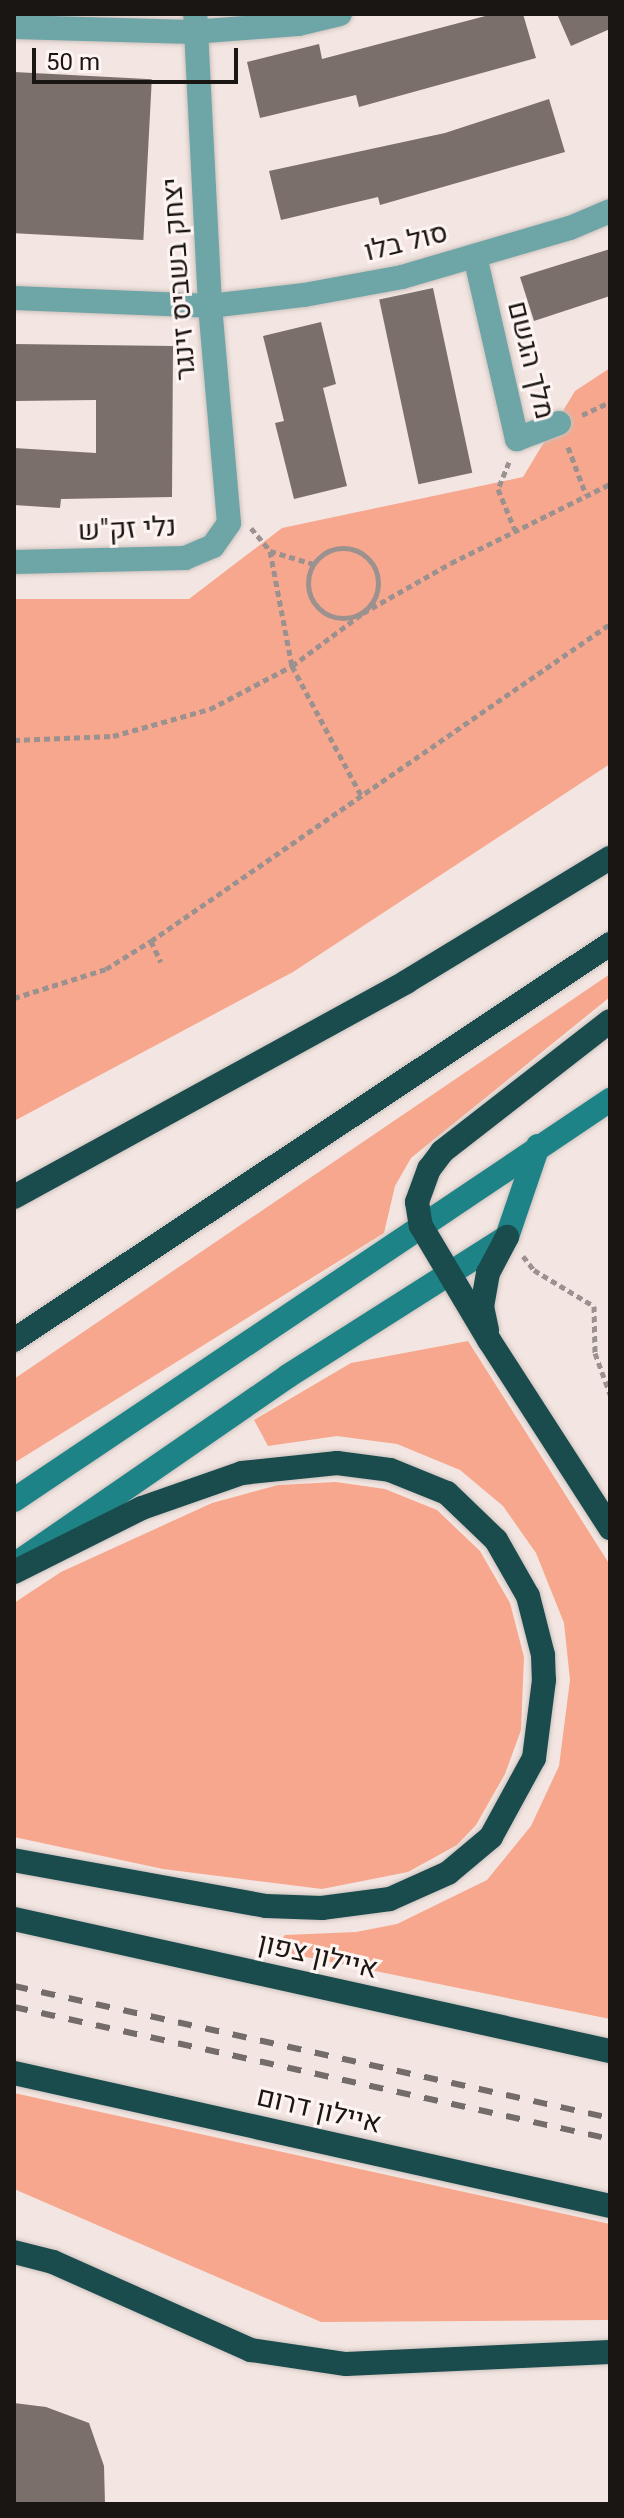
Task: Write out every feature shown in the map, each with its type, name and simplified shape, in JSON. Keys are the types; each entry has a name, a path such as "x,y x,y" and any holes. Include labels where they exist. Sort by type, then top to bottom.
{"highway":[{"path":"14,1197 406,982 610,858"},
{"path":"14,1340 610,944"},
{"path":"610,1021 442,1152 421,1185 421,1226 489,1340 610,1528"},
{"path":"489,1340 482,1307 488,1273 507,1237"},
{"path":"14,1572 142,1508 242,1473 337,1463 390,1470 447,1493 496,1540 528,1596 543,1655 544,1680 534,1758 491,1837 448,1873 390,1899 322,1908 266,1906 14,1860"},
{"name":"איילון צפון","path":"14,1919 610,2051"},
{"name":"איילון דרום","path":"14,2073 610,2206"},
{"path":"14,2252 53,2262 251,2350 346,2364 610,2352"}],"street":[{"path":"14,27 190,20 298,24 340,14"},
{"name":"יצחק בשביס זינגר","path":"190,20 229,523"},
{"name":"סול בלו","path":"14,298 210,306 402,277 570,228 610,211"},
{"name":"מלך הגשם","path":"475,256 517,439 559,423"},
{"name":"נלי זק\"ש","path":"14,562 185,558 213,546 229,523"},
{"path":"14,1500 610,1100"},
{"path":"14,1565 288,1376 507,1237 538,1146"}],"path":[{"path":"515,530 498,489 517,439"},
{"path":"14,740 113,736 210,709 292,666 363,613 515,530 610,484"},
{"path":"226,496 270,551 292,666 362,797"},
{"path":"333,550 365,555 379,584 363,613 340,618 318,608 309,586 314,564 333,550"},
{"path":"270,551 314,564"},
{"path":"14,998 106,969 151,941 610,624"},
{"path":"151,941 161,962"},
{"path":"507,1237 534,1270 594,1306 595,1353 610,1394"}],"shaded area":[{"path":"610,368 610,764 293,972 14,1121 14,599 189,599 282,528 523,477 575,391"},
{"path":"610,974 610,997 411,1158 395,1186 384,1233 14,1463 14,1379"},
{"path":"468,1341 610,1565 610,2019 272,1950 285,1935 356,1932 397,1924 487,1880 531,1826 559,1766 570,1680 564,1623 536,1553 503,1506 460,1470 397,1444 337,1436 268,1446 254,1420 351,1363"},
{"path":"336,1482 385,1489 437,1510 480,1551 510,1603 524,1657 521,1730 505,1774 476,1825 457,1845 408,1872 322,1889 163,1869 14,1837 14,1603 61,1572 212,1503 278,1485"},
{"path":"14,2093 610,2224 610,2320 321,2322 14,2189"}],"building":[{"path":"493,14 523,14 536,58 359,107 356,95 260,118 247,62 319,44 322,59"},
{"path":"557,14 610,14 610,29 571,46"},
{"path":"14,72 152,79 143,240 14,233"},
{"path":"549,99 565,152 380,205 378,197 281,220 269,171 445,133"},
{"path":"610,249 610,296 534,321 520,277"},
{"path":"433,288 472,473 418,484 379,299"},
{"path":"321,322 336,384 323,388 347,486 294,499 275,423 284,421 263,336"},
{"path":"14,344 173,346 172,497 61,499 60,508 14,505 14,448 96,453 96,400 14,401"},
{"path":"14,2403 46,2407 89,2423 104,2466 105,2504 14,2504"}],"railway":[{"path":"14,1986 610,2118"},
{"path":"14,2007 610,2139"}]}
